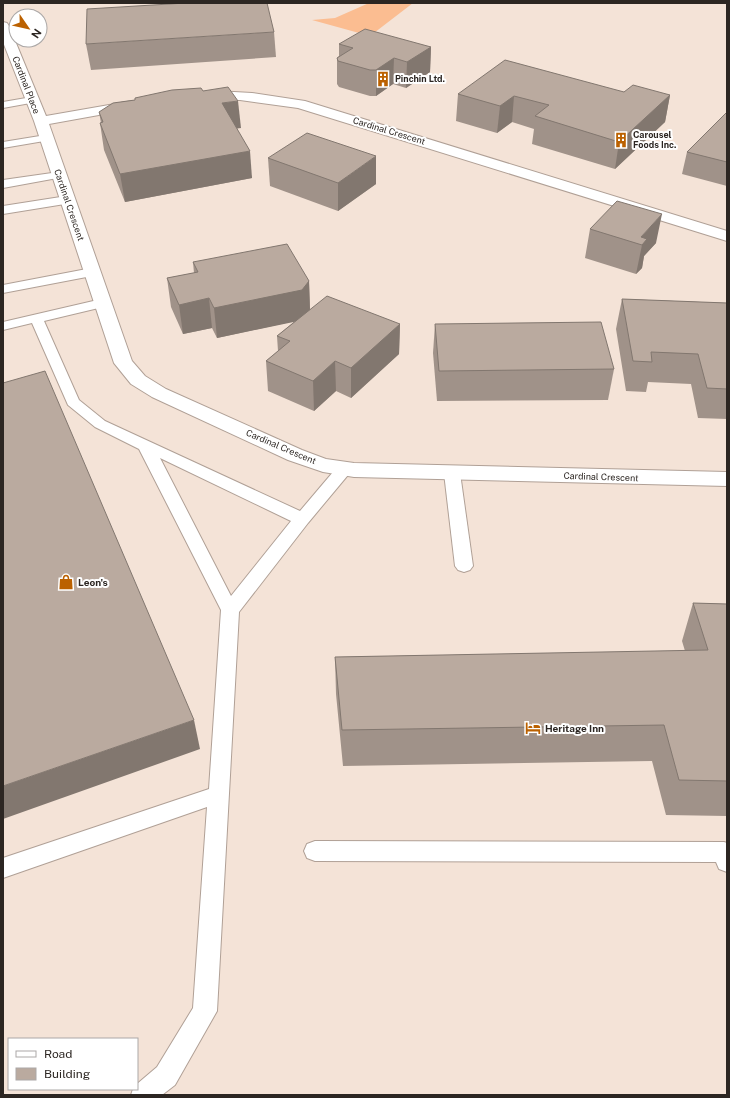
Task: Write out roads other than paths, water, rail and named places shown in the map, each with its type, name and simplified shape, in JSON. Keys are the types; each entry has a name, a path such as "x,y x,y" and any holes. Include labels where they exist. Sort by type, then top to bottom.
{"street":[{"name":"Cardinal Place","path":"3,26 43,130"},
{"name":"Cardinal Crescent","path":"188,97 222,94 252,96 300,104 727,236"},
{"path":"43,130 142,103"},
{"name":"Cardinal Crescent","path":"43,130 123,363 138,380 159,393 295,455 323,465 345,469 727,479"}],"lane":[{"path":"3,105 32,100"},
{"path":"3,145 43,130"},
{"path":"3,184 59,175"},
{"path":"3,210 67,200"},
{"path":"3,289 92,272"},
{"path":"3,326 102,303"},
{"path":"36,318 73,402 100,424 302,519"},
{"path":"143,1095 166,1076 205,1010 230,610 145,445"},
{"path":"230,610 302,519 345,469"},
{"path":"452,473 464,566"},
{"path":"3,868 219,794"},
{"path":"315,852 724,852 727,862"}],"place":[{"name":"Pinchin Ltd.","path":"383,79"},
{"name":"Carousel Foods Inc.","path":"621,140"},
{"name":"Leon's","path":"66,582"},
{"name":"Heritage Inn","path":"533,728"}]}
